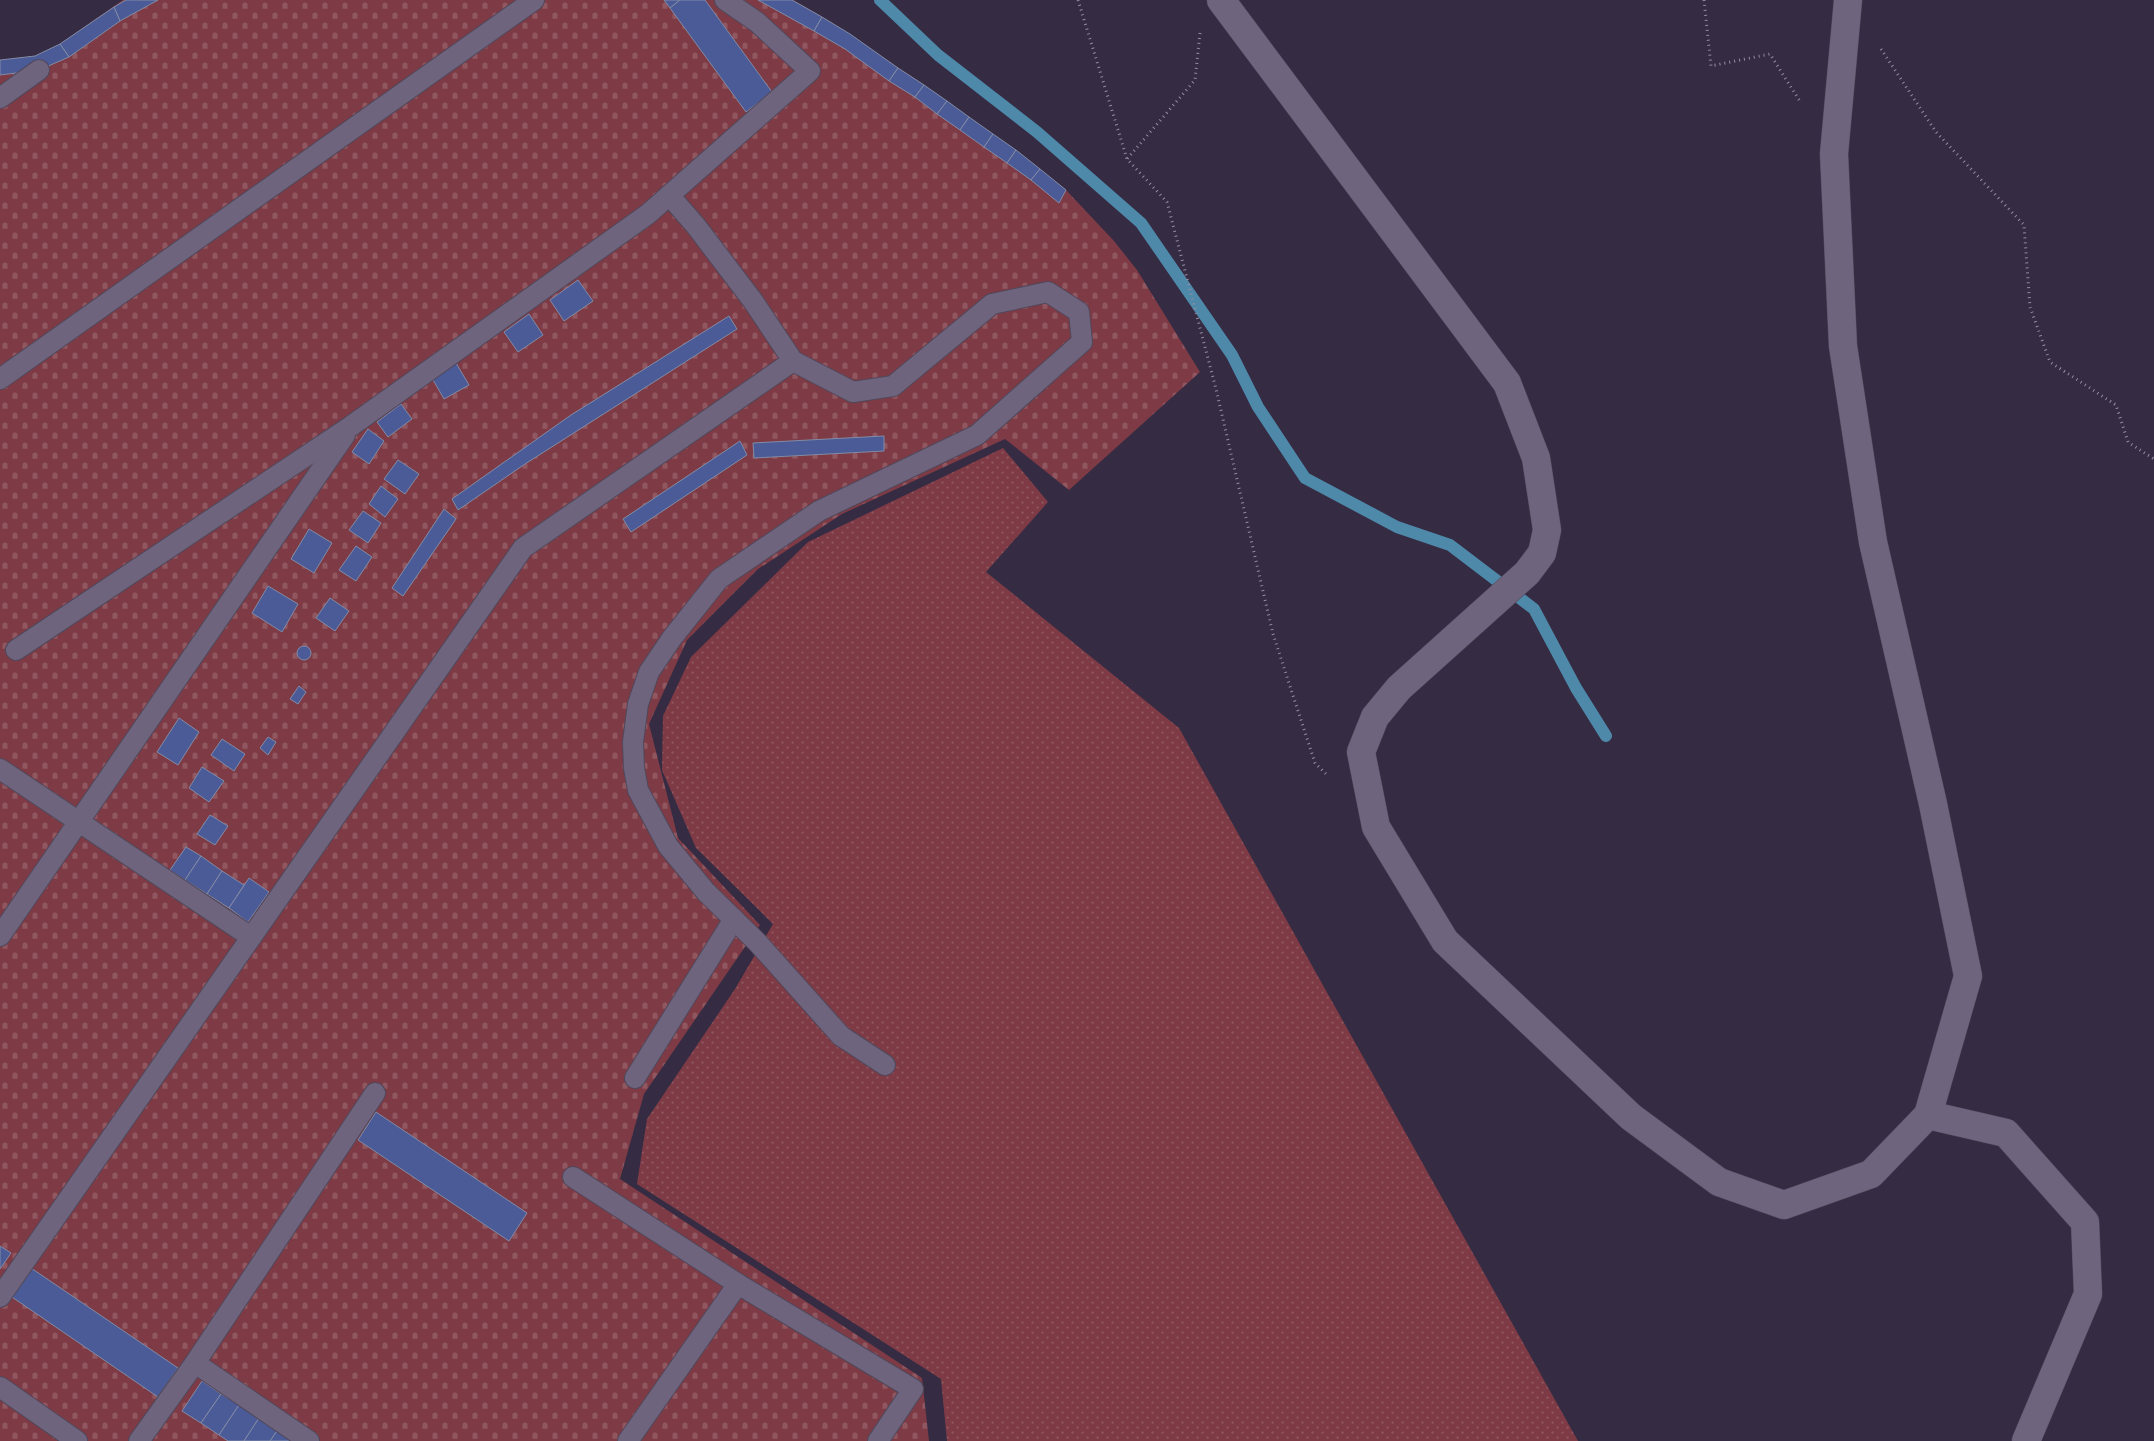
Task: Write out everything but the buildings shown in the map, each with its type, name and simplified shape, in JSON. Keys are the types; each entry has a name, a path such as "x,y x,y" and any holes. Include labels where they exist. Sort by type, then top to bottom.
{"main road":[{"path":"1221,0 1507,383 1536,458 1546,530 1542,553 1527,573 1399,688 1375,717 1361,752 1376,827 1445,941 1630,1118 1718,1182 1784,1205 1871,1174 1928,1116 1968,976 1930,795 1873,542 1843,346 1834,154 1848,0"},
{"path":"1928,1116 2006,1133 2085,1222 2088,1294 2026,1441"}],"lane":[{"path":"0,379 534,0"},
{"path":"16,650 351,426 648,214 810,71 756,22 725,0"},
{"path":"0,98 39,70"},
{"path":"669,195 696,226 753,301 793,361 852,392 892,386 992,304 1048,292 1078,312 1082,342 977,435 819,512 720,579 672,638 649,672 638,704 633,742 634,768 638,790 668,846 706,892 757,942 841,1036 885,1065"},
{"path":"0,1297 523,548 793,361"},
{"path":"0,936 351,426"},
{"path":"0,769 251,937"},
{"path":"635,1078 734,918"},
{"path":"139,1441 195,1363 376,1092"},
{"path":"573,1177 738,1284 913,1389 878,1441"},
{"path":"628,1441 738,1284"},
{"path":"195,1363 308,1441"},
{"path":"0,1387 77,1441"}],"path":[{"path":"1078,0 1128,159 1168,202 1216,389 1273,634 1315,763 1329,777"},
{"path":"1704,0 1711,66 1770,54 1802,104"},
{"path":"1128,159 1195,80 1200,27"},
{"path":"1876,41 1936,132 2024,225 2030,308 2050,362 2116,405 2128,442 2154,459"}],"green space":[{"path":"123,0 793,0 822,17 924,85 1066,190 1114,241 1137,270 1200,372 1069,490 1005,439 842,514 758,569 687,640 649,724 678,838 760,925 644,1094 620,1179 922,1378 929,1441 0,1441 0,60 35,56 60,44"},
{"path":"1003,448 1048,502 986,572 1179,728 1578,1441 947,1441 941,1379 637,1184 647,1119 735,989 773,924 696,848 662,770 663,716 691,657 808,542"}],"waterway":[{"path":"880,0 938,55 1037,132 1141,223 1232,355 1258,407 1305,478 1397,527 1450,545 1534,609 1576,688 1606,736"}]}
